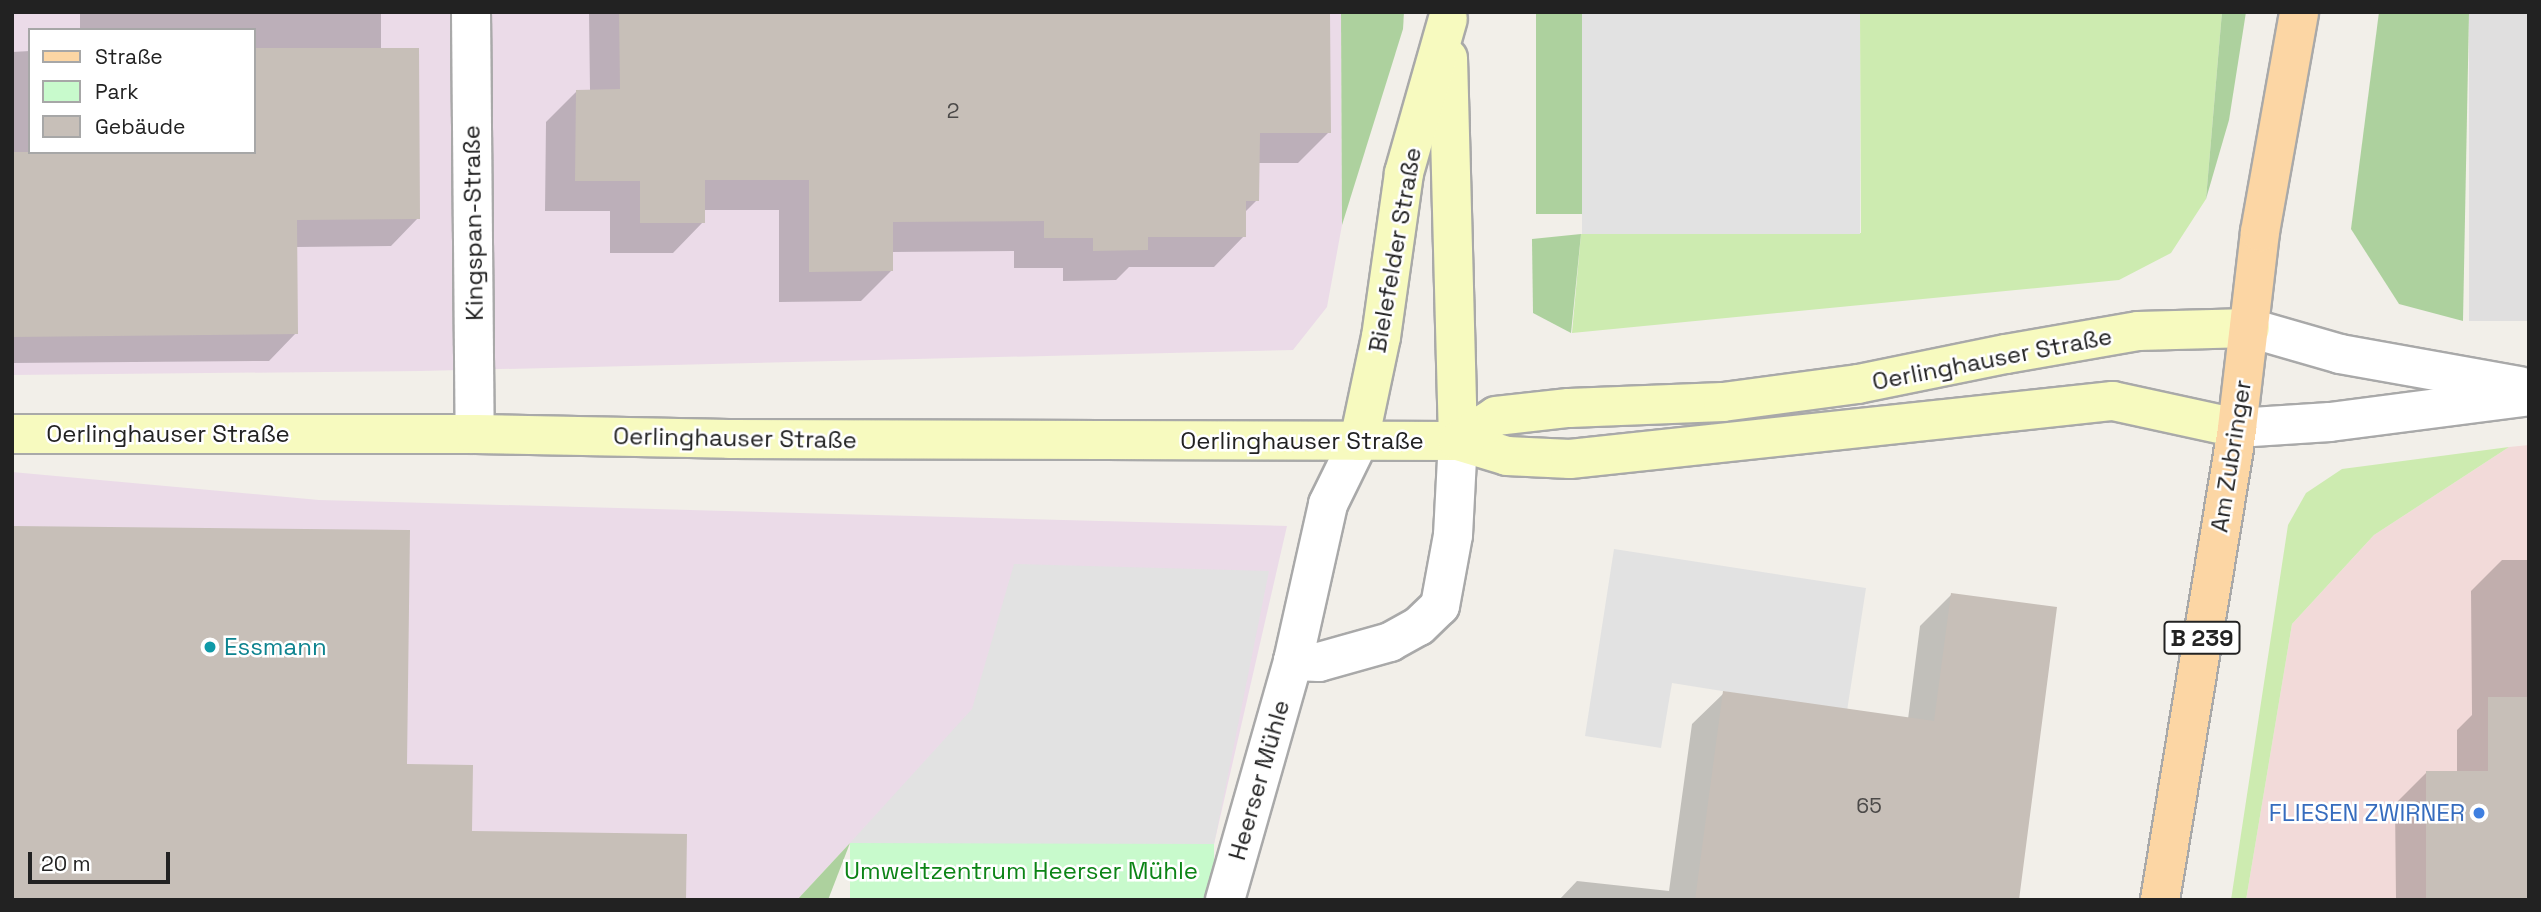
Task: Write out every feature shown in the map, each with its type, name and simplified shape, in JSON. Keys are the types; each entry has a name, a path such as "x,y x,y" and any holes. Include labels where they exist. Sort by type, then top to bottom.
{"main road":[{"name":"Am Zubringer","path":"2160,900 2237,428 2260,232 2299,12"},
{"name":"Bielefelder Straße","path":"1359,441 1381,337 1404,173 1448,16"},
{"name":"Bielefelder Straße","path":"1448,16 1458,441"},
{"name":"Oerlinghauser Straße","path":"1458,441 1496,416 1569,408 1723,402 1858,384 2138,331 2250,328"},
{"name":"Oerlinghauser Straße","path":"12,434 475,434 729,439 1458,441 1507,456 1570,459 2113,401 2237,428"}],"street":[{"name":"Kingspan-Straße","path":"471,12 475,434"},
{"name":"Oerlinghauser Straße","path":"2250,328 2340,354 2529,387"},
{"name":"Oerlinghauser Straße","path":"2237,428 2330,422 2529,396"},
{"name":"Heerser Mühle","path":"1225,900 1293,661 1328,504 1359,441"},
{"path":"1293,661 1319,662 1390,642 1419,626 1440,606 1453,535 1458,441"}],"shaded area":[{"path":"12,12 1341,12 1342,225 1327,307 1293,350 421,371 12,375"},
{"path":"1582,12 1860,12 1860,234 1582,234"},
{"path":"2469,12 2529,12 2529,321 2469,321"},
{"path":"2529,445 2529,900 2246,900 2292,624 2374,535 2509,447"},
{"path":"12,472 319,500 1287,526 1214,844 850,843 797,900 12,900"},
{"path":"1614,549 1866,588 1847,711 1672,683 1661,748 1585,736"},
{"path":"1014,564 1269,571 1214,844 850,843 972,709"}],"green space":[{"path":"1341,12 1404,12 1403,29 1342,225"},
{"path":"1536,12 1582,12 1582,214 1536,214"},
{"path":"1860,12 2222,12 2206,199 2171,253 2119,280 1572,333 1581,234 1861,233"},
{"path":"2222,12 2246,12 2229,120 2206,199"},
{"path":"2379,12 2469,12 2463,321 2399,304 2351,229"},
{"path":"1581,234 1571,333 1533,313 1532,239"},
{"path":"2509,447 2374,535 2292,624 2246,900 2231,900 2288,525 2306,493 2342,469"},
{"path":"850,843 828,900 797,900"},
{"name":"Umweltzentrum Heerser Mühle","path":"850,843 1214,843 1214,900 850,900"}],"building":[{"path":"619,12 1330,12 1331,133 1260,133 1259,201 1246,201 1246,237 1148,237 1148,250 1093,251 1093,238 1044,238 1044,221 893,222 893,271 809,272 809,180 705,180 705,223 640,223 640,181 575,181 576,90 620,89"},
{"path":"256,48 419,48 420,219 297,220 298,334 12,337 12,152 256,154"},
{"name":"Essmann","path":"12,526 410,530 407,764 473,765 472,831 687,834 686,900 12,900"},
{"path":"1951,593 2057,607 2019,900 1695,900 1723,691 1934,721"},
{"path":"2488,697 2529,697 2529,900 2426,900 2426,771 2488,771"}],"place":[{"name":"Essmann","path":"210,647"},
{"name":"FLIESEN ZWIRNER","path":"2479,813"}]}
